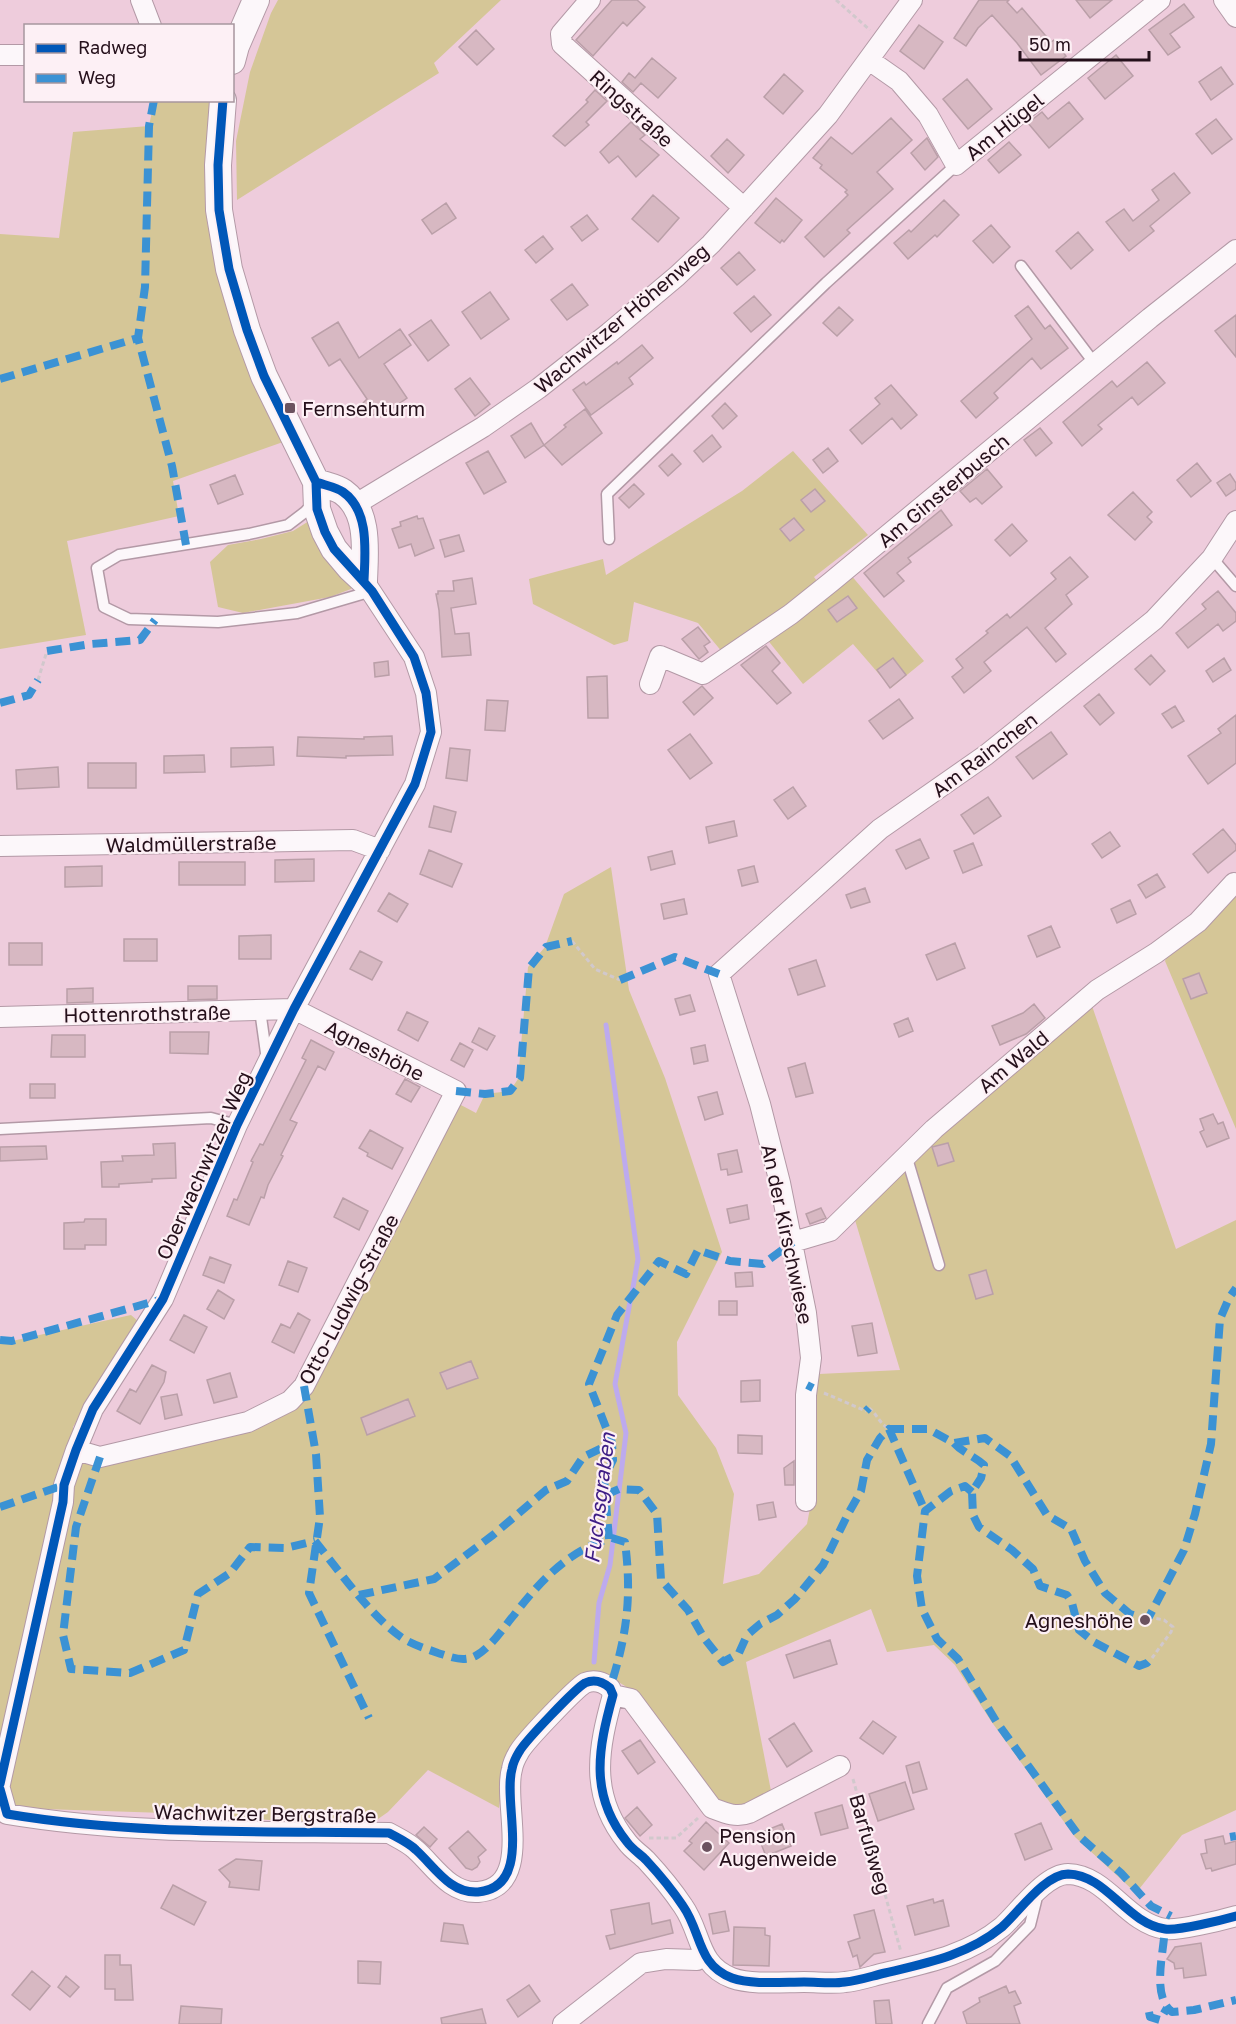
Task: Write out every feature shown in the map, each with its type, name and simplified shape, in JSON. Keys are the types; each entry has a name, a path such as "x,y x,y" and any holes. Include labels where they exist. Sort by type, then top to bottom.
{"street":[{"path":"141,0 150,24"},
{"path":"234,52 256,0"},
{"name":"Ringstraße","path":"590,0 561,34 562,44 744,208"},
{"name":"Wachwitzer Höhenweg","path":"356,504 483,427 539,388 677,276 711,244 828,115 912,0"},
{"name":"Am Hügel","path":"869,60 898,81 928,115 956,165 1160,0"},
{"path":"1224,0 1236,17"},
{"path":"0,55 24,55"},
{"name":"Oberwachwitzer Weg","path":"3,1814 0,1786 63,1502 64,1485 76,1450 93,1409 164,1299 237,1125 294,1009 415,784 431,732 426,693 414,657 368,586 334,549 325,532 316,491 264,376 247,330 229,269 219,210 218,165 223,102"},
{"name":"Am Ginsterbusch","path":"650,684 660,656 704,674 791,614 1236,250"},
{"path":"316,491 342,491 356,504 364,529 368,586"},
{"name":"Am Rainchen","path":"719,974 880,829 986,755 1154,620 1212,558 1236,521"},
{"name":"Waldmüllerstraße","path":"0,846 353,840 380,849"},
{"name":"Am Wald","path":"793,1242 830,1231 934,1129 1097,990 1156,953 1198,922 1236,884"},
{"name":"An der Kirschwiese","path":"719,974 760,1104 793,1242 806,1313 811,1358 806,1395 806,1501"},
{"name":"Hottenrothstraße","path":"0,1017 294,1009"},
{"name":"Agneshöhe","path":"294,1009 456,1091"},
{"name":"Otto-Ludwig-Straße","path":"76,1450 100,1457 248,1422 290,1401 304,1386 456,1091"},
{"name":"Wachwitzer Bergstraße","path":"3,1814 55,1822 174,1830 389,1833 415,1848 447,1881 464,1891 479,1892 494,1886 502,1879 513,1852 513,1821 509,1795 512,1770 519,1751 583,1684 605,1683 613,1695"},
{"path":"840,1767 750,1813 742,1816 729,1815 712,1808 631,1699 613,1695 599,1756 602,1789 610,1819 628,1844 645,1859 684,1907 698,1934 703,1956 712,1967 733,1979 758,1982 845,1982 931,1962 979,1945 1003,1926 1049,1881 1067,1874 1090,1879 1134,1915 1148,1924 1166,1930 1236,1916"},
{"path":"563,2024 640,1963 666,1959 697,1960 703,1956"}],"lane":[{"path":"609,539 607,494 826,283 956,165"},
{"path":"1021,266 1095,364"},
{"path":"316,491 305,512 288,525 186,545 119,555 97,568 104,608 129,620 218,622 297,613 368,586"},
{"path":"1212,558 1236,586"},
{"path":"260,1010 267,1064"},
{"path":"0,1129 211,1118 237,1125"},
{"path":"906,1155 939,1265"},
{"path":"928,2024 947,1988 995,1961 1030,1925 1036,1901 1032,1896"}],"path":[{"path":"836,0 883,41"},
{"path":"38,680 47,651"},
{"path":"572,941 595,969 620,980"},
{"path":"824,1393 874,1412 881,1424 890,1429"},
{"path":"1149,1617 1164,1620 1173,1627 1152,1658"},
{"path":"628,1844 639,1838 676,1838 702,1813"}],"shaded area":[{"path":"278,0 501,0 434,63 439,73 237,200 236,141 250,72 271,13"},
{"path":"154,102 212,102 205,162 207,222 218,269 283,442 173,481 179,516 67,541 86,635 0,649 0,234 59,238 73,132 149,126"},
{"path":"793,451 868,535 814,577 820,585 723,653 698,623 634,602 628,641 614,645 533,604 529,579 603,559 606,575 742,491"},
{"path":"309,521 353,582 351,589 330,597 243,613 218,607 210,562 228,545 293,531"},
{"path":"850,574 924,661 891,688 853,644 803,684 766,638"},
{"path":"611,867 629,990 665,1078 722,1252 677,1342 678,1395 716,1448 734,1494 723,1584 759,1574 807,1524 811,1503 814,1392 819,1374 900,1370 855,1220 903,1169 1091,1003 1176,1249 1236,1220 1236,1810 1182,1835 1136,1893 1075,1837 991,1721 955,1665 934,1645 887,1652 871,1609 746,1662 771,1791 739,1808 713,1802 625,1686 607,1675 520,1735 505,1757 499,1808 428,1770 388,1812 378,1819 356,1827 195,1814 13,1808 0,1794 0,1340 12,1341 131,1315 139,1322 73,1427 76,1450 94,1462 292,1405 459,1104 476,1113 485,1094 510,1091 518,1079 528,967 545,947 564,894"},
{"path":"1233,892 1236,897 1236,1129 1165,961 1169,952"}],"building":[{"path":"612,0 637,0 645,7 627,26 623,22 593,56 576,40"},
{"path":"979,0 1009,0 1007,2 1017,13 1022,8 1051,42 1054,40 1066,56 1041,75 992,15 978,28 966,46 954,38"},
{"path":"1076,0 1112,0 1090,18"},
{"path":"1184,4 1194,17 1170,34 1180,47 1168,55 1149,30"},
{"path":"919,25 943,42 924,69 900,51"},
{"path":"476,30 494,49 477,65 459,47"},
{"path":"1116,55 1133,76 1105,99 1088,78"},
{"path":"652,58 676,78 658,98 641,83 633,92 622,82 629,73 635,78"},
{"path":"1221,67 1233,84 1211,100 1199,82"},
{"path":"784,74 803,91 783,114 764,97"},
{"path":"967,79 992,109 968,129 943,99"},
{"path":"595,90 607,101 586,122 589,125 565,146 553,136 588,102 586,100"},
{"path":"1069,102 1083,119 1049,148 1028,123 1042,112 1048,119"},
{"path":"891,118 912,140 877,172 893,189 847,230 850,233 824,257 805,237 848,195 845,192 847,190 820,168 822,165 813,158 831,137 852,154"},
{"path":"1216,119 1232,139 1212,154 1196,134"},
{"path":"631,122 645,135 640,139 659,155 636,177 618,156 609,163 600,152"},
{"path":"927,138 938,157 925,170 911,153"},
{"path":"727,139 744,155 728,173 711,156"},
{"path":"1009,142 1021,155 999,173 988,160"},
{"path":"1174,173 1190,193 1150,226 1154,231 1129,251 1106,222 1124,209 1133,221 1159,200 1152,190"},
{"path":"653,195 679,218 658,242 632,219"},
{"path":"776,198 802,220 784,242 782,240 780,243 755,223"},
{"path":"944,200 959,215 937,237 935,235 908,259 894,243 909,230 911,232"},
{"path":"446,203 456,218 432,234 422,220"},
{"path":"587,215 598,229 582,241 571,227"},
{"path":"991,225 1010,247 993,263 973,241"},
{"path":"1078,232 1093,250 1071,269 1056,251"},
{"path":"543,236 553,249 536,263 525,250"},
{"path":"739,252 755,270 737,285 721,268"},
{"path":"572,284 588,305 567,320 551,300"},
{"path":"490,292 509,319 481,339 462,312"},
{"path":"754,296 771,315 751,332 734,313"},
{"path":"1028,306 1045,329 1050,325 1068,348 1041,369 1032,358 994,393 998,398 976,418 961,401 1032,339 1015,316"},
{"path":"839,307 853,320 837,336 823,323"},
{"path":"1236,315 1236,357 1215,331"},
{"path":"431,320 449,345 428,361 409,335"},
{"path":"338,322 359,358 400,329 411,345 384,364 407,398 380,417 377,413 372,416 363,403 367,399 340,359 329,366 312,338"},
{"path":"642,345 653,358 629,378 633,384 591,415 573,390 584,382 586,385"},
{"path":"1147,362 1165,383 1138,405 1132,397 1098,425 1102,429 1082,446 1063,422 1112,381 1117,387"},
{"path":"470,378 490,404 475,416 455,389"},
{"path":"891,385 917,415 901,429 892,418 862,444 850,430 880,404 875,398"},
{"path":"725,403 737,416 723,429 712,416"},
{"path":"585,409 602,433 562,465 544,445 566,427 564,425"},
{"path":"531,423 544,445 525,458 511,436"},
{"path":"1040,428 1052,443 1036,456 1024,440"},
{"path":"712,435 721,447 703,462 694,451"},
{"path":"828,448 838,461 823,473 813,460"},
{"path":"488,451 506,482 484,494 466,463"},
{"path":"672,454 681,464 668,476 659,466"},
{"path":"1197,463 1211,481 1191,497 1177,480"},
{"path":"987,469 1002,487 982,504 976,498 970,502 960,491"},
{"path":"1230,474 1236,483 1236,489 1226,496 1217,483"},
{"path":"235,475 243,494 218,504 210,485"},
{"path":"634,484 644,494 629,508 619,498"},
{"path":"815,489 825,501 811,512 801,500"},
{"path":"1133,492 1152,512 1147,517 1152,522 1135,540 1108,515"},
{"path":"941,510 952,525 908,558 911,562 897,573 904,581 884,597 864,573"},
{"path":"417,516 418,519 423,518 434,548 415,556 411,544 399,548 392,529 401,526 400,522"},
{"path":"794,518 804,530 790,541 780,529"},
{"path":"1012,524 1027,541 1010,556 995,540"},
{"path":"459,535 464,551 445,557 440,540"},
{"path":"1070,557 1088,577 1066,595 1072,604 1045,628 1066,654 1056,662 1027,627 984,662 991,671 964,693 952,677 963,668 956,659 1007,614 1010,618 1056,579 1051,573"},
{"path":"472,578 476,604 451,608 455,634 469,633 471,655 442,657 436,594 438,591 454,591 453,581"},
{"path":"1218,591 1236,613 1236,621 1223,631 1218,624 1188,648 1176,633 1206,609 1202,604"},
{"path":"848,596 857,608 837,622 828,610"},
{"path":"698,627 710,642 704,646 708,652 699,659 682,639"},
{"path":"766,646 780,663 772,671 791,693 777,704 741,665"},
{"path":"1151,655 1165,671 1150,685 1135,669"},
{"path":"893,658 906,675 890,688 877,670"},
{"path":"1224,658 1231,670 1213,682 1206,671"},
{"path":"388,661 389,675 375,677 374,663"},
{"path":"607,676 608,718 588,718 587,677"},
{"path":"702,686 713,698 694,715 683,702"},
{"path":"1099,694 1114,713 1100,725 1084,706"},
{"path":"899,699 913,718 883,739 869,721"},
{"path":"487,700 508,701 505,731 485,730"},
{"path":"1175,706 1184,721 1172,728 1162,714"},
{"path":"1236,715 1236,763 1208,784 1188,756 1221,733 1218,729"},
{"path":"1051,732 1067,754 1033,779 1016,757"},
{"path":"690,734 712,763 690,779 668,750"},
{"path":"392,736 393,755 346,756 346,758 297,756 298,737 364,739 364,737"},
{"path":"273,747 274,765 231,767 231,748"},
{"path":"450,748 470,750 467,781 446,778"},
{"path":"204,755 205,772 164,773 164,756"},
{"path":"88,763 136,763 136,788 88,788"},
{"path":"58,767 59,787 17,789 16,770"},
{"path":"793,787 806,806 788,819 774,800"},
{"path":"988,797 1001,816 974,834 961,815"},
{"path":"434,806 456,812 451,832 429,827"},
{"path":"734,821 737,836 709,843 706,827"},
{"path":"1223,829 1236,845 1236,850 1208,873 1193,854"},
{"path":"1110,832 1120,846 1102,858 1092,844"},
{"path":"920,839 929,858 906,869 896,850"},
{"path":"973,843 982,865 963,873 954,851"},
{"path":"429,850 462,864 452,887 420,874"},
{"path":"672,851 675,864 651,870 648,857"},
{"path":"314,859 314,881 275,882 275,860"},
{"path":"179,862 245,862 245,885 179,885"},
{"path":"102,866 102,886 65,887 65,867"},
{"path":"754,866 758,882 742,886 738,870"},
{"path":"1157,874 1165,887 1146,898 1138,885"},
{"path":"865,888 870,902 851,908 846,895"},
{"path":"389,893 408,904 397,922 378,911"},
{"path":"684,899 687,914 664,919 661,904"},
{"path":"1130,900 1136,914 1117,923 1111,909"},
{"path":"1051,926 1060,947 1037,957 1028,936"},
{"path":"271,935 271,959 239,959 239,936"},
{"path":"124,939 157,939 157,961 124,961"},
{"path":"9,943 42,943 42,965 9,965"},
{"path":"955,943 965,968 937,980 926,955"},
{"path":"360,951 382,962 372,980 350,969"},
{"path":"816,960 825,986 798,995 789,969"},
{"path":"1199,973 1207,993 1191,999 1183,979"},
{"path":"188,986 217,986 217,999 188,1000"},
{"path":"93,988 93,1002 67,1003 67,989"},
{"path":"690,995 695,1011 680,1015 675,999"},
{"path":"1034,1004 1045,1018 1026,1034 1000,1045 992,1026 1023,1013"},
{"path":"407,1012 428,1022 418,1041 398,1030"},
{"path":"908,1018 913,1031 899,1037 894,1024"},
{"path":"479,1028 495,1036 487,1050 472,1042"},
{"path":"170,1032 209,1032 208,1054 170,1053"},
{"path":"52,1035 85,1035 85,1057 51,1057"},
{"path":"311,1040 334,1052 325,1070 318,1066 290,1120 297,1123 264,1198 261,1197 249,1225 227,1216 234,1199 237,1200 253,1162 251,1161 260,1144 263,1145 306,1060 302,1058"},
{"path":"460,1043 473,1050 464,1067 451,1060"},
{"path":"705,1045 708,1061 694,1064 691,1048"},
{"path":"805,1063 813,1093 796,1097 788,1068"},
{"path":"405,1079 420,1087 411,1102 396,1094"},
{"path":"30,1084 55,1084 55,1098 30,1098"},
{"path":"717,1092 723,1114 705,1120 698,1097"},
{"path":"1213,1114 1218,1124 1223,1122 1229,1138 1207,1147 1200,1132 1204,1130 1200,1119"},
{"path":"370,1130 403,1148 392,1169 367,1156 368,1153 359,1148"},
{"path":"175,1143 176,1178 119,1184 119,1187 102,1187 101,1162 123,1161 122,1156 154,1155 153,1144"},
{"path":"948,1143 954,1161 938,1166 932,1147"},
{"path":"46,1146 47,1159 0,1161 0,1147"},
{"path":"737,1150 742,1172 728,1175 727,1169 721,1170 718,1154"},
{"path":"343,1198 368,1211 359,1230 334,1217"},
{"path":"747,1205 749,1219 730,1223 727,1209"},
{"path":"821,1208 826,1218 810,1224 806,1214"},
{"path":"85,1219 106,1219 106,1245 85,1245 85,1249 64,1249 64,1223 84,1222"},
{"path":"210,1257 231,1265 224,1283 203,1275"},
{"path":"288,1261 307,1268 298,1292 279,1285"},
{"path":"986,1270 993,1294 976,1299 969,1275"},
{"path":"752,1272 753,1286 736,1287 735,1273"},
{"path":"218,1290 234,1300 224,1319 207,1309"},
{"path":"719,1301 737,1301 737,1315 719,1315"},
{"path":"298,1313 310,1320 294,1353 272,1342 281,1324 290,1328"},
{"path":"184,1315 207,1327 194,1353 170,1340"},
{"path":"872,1323 877,1353 858,1356 852,1326"},
{"path":"471,1361 478,1378 447,1389 440,1373"},
{"path":"152,1365 166,1372 164,1382 140,1424 117,1411 130,1389 136,1392"},
{"path":"230,1373 237,1397 214,1403 207,1380"},
{"path":"760,1380 760,1401 741,1402 741,1381"},
{"path":"177,1394 182,1415 165,1419 161,1397"},
{"path":"408,1399 415,1416 367,1435 361,1418"},
{"path":"738,1435 762,1436 762,1454 738,1453"},
{"path":"794,1461 794,1485 785,1485 784,1468"},
{"path":"773,1502 776,1517 759,1520 757,1505"},
{"path":"830,1640 837,1664 794,1678 786,1655"},
{"path":"873,1721 896,1737 883,1754 860,1738"},
{"path":"794,1723 812,1751 787,1767 769,1739"},
{"path":"640,1740 655,1762 638,1774 622,1751"},
{"path":"919,1762 927,1789 913,1793 906,1766"},
{"path":"905,1782 914,1809 878,1821 869,1794"},
{"path":"842,1805 848,1828 821,1835 815,1813"},
{"path":"637,1807 652,1825 640,1836 625,1818"},
{"name":"Pension Augenweide","path":"706,1822 729,1843 704,1870 684,1851 692,1843 689,1841"},
{"path":"1041,1823 1052,1849 1025,1860 1015,1834"},
{"path":"782,1824 791,1846 766,1856 757,1834"},
{"path":"424,1827 437,1839 430,1847 416,1835"},
{"path":"468,1831 486,1850 478,1857 480,1862 472,1870 466,1868 449,1848"},
{"path":"1223,1836 1225,1844 1236,1841 1236,1864 1212,1871 1211,1868 1206,1869 1201,1854 1207,1853 1205,1840"},
{"path":"236,1859 262,1861 259,1890 229,1887 230,1882 219,1870"},
{"path":"173,1885 206,1902 194,1925 161,1908"},
{"path":"933,1899 934,1903 943,1900 949,1926 915,1935 907,1906"},
{"path":"649,1903 652,1924 670,1920 673,1933 610,1949 606,1936 615,1934 611,1910"},
{"path":"874,1910 885,1952 874,1954 860,1967 857,1955 853,1957 848,1942 860,1938 854,1915"},
{"path":"725,1911 729,1931 713,1934 709,1914"},
{"path":"444,1923 463,1925 468,1944 441,1941"},
{"path":"734,1927 765,1928 765,1935 770,1936 769,1966 733,1965"},
{"path":"1201,1943 1206,1975 1184,1978 1183,1968 1175,1969 1174,1963 1167,1959 1175,1947"},
{"path":"105,1955 120,1955 120,1965 131,1965 133,2000 115,2000 115,1989 105,1989"},
{"path":"358,1961 381,1962 380,1984 358,1983"},
{"path":"32,1971 50,1986 30,2010 12,1995"},
{"path":"66,1976 79,1987 70,1997 58,1987"},
{"path":"529,1985 540,2001 518,2017 507,2000"},
{"path":"1006,1986 1009,1993 1015,1991 1021,2003 1014,2006 1020,2024 967,2024 963,2012 980,2002 979,1998"},
{"path":"889,2000 892,2024 876,2024 874,2001"},
{"path":"181,2006 222,2009 221,2024 179,2024"},
{"path":"482,2009 486,2024 442,2024 441,2018"}],"waterway":[{"name":"Fuchsgraben","path":"606,1025 638,1259 632,1293"},
{"name":"Fuchsgraben","path":"594,1662 599,1603 610,1565 626,1433 615,1384 630,1302"}],"marked path":[{"path":"154,102 149,126 145,287 138,338 172,466 186,545"},
{"path":"0,379 138,338"},
{"path":"47,651 140,640 155,620"},
{"path":"0,703 29,695 38,680"},
{"path":"456,1091 485,1094 510,1091 520,1078 529,968 546,947 572,941"},
{"path":"620,980 675,957 719,974"},
{"path":"609,1539 604,1478 613,1460 612,1443 589,1384 617,1315 659,1261 686,1274 698,1250 730,1261 763,1264 793,1242"},
{"path":"889,1429 928,1429 954,1443 985,1438 1010,1456 1047,1515 1071,1529 1085,1561 1105,1593 1130,1614 1142,1618 1149,1617 1184,1550 1195,1514 1211,1444 1220,1319 1236,1288"},
{"path":"0,1340 12,1341 163,1299"},
{"path":"807,1385 813,1388"},
{"path":"304,1386 316,1454 320,1517 309,1593 369,1718"},
{"path":"866,1411 869,1408"},
{"path":"605,1495 619,1489 639,1490 657,1514 661,1580 688,1610 704,1638 723,1662 739,1653 747,1635 760,1624 777,1615 795,1599 823,1565 861,1491 867,1460 880,1438 889,1429 925,1511"},
{"path":"359,1595 434,1579 493,1535 546,1490 567,1481 583,1457 612,1443"},
{"path":"954,1443 984,1465 981,1478 972,1492 973,1515 979,1527 1012,1550 1033,1569 1040,1586 1067,1595 1072,1603 1079,1630 1094,1642 1139,1666 1152,1658"},
{"path":"100,1457 76,1527 63,1635 71,1669 130,1673 184,1650 198,1594 230,1573 250,1547 286,1548 315,1541"},
{"path":"0,1507 64,1485"},
{"path":"972,1492 965,1486 951,1491 925,1511 917,1576 922,1609 937,1639 958,1659 996,1721 1079,1836 1121,1873 1151,1906 1171,1916"},
{"path":"315,1541 357,1594 392,1630 416,1645 462,1659 477,1655 488,1647 534,1590 569,1558 612,1538 625,1542 628,1598 624,1633 610,1688"},
{"path":"1230,1837 1236,1836"},
{"path":"1164,1938 1161,1988 1166,2006 1172,2012 1194,2010 1236,2000"},
{"path":"1149,2012 1150,2017 1160,2020 1167,2008"}],"cycle path":[{"path":"0,1784 63,1502 64,1485 76,1450 93,1409 163,1299 237,1125 294,1009 415,784 431,732 426,693 414,657 372,591 334,549 325,532 317,509 316,482 264,376 247,330 229,269 219,210 218,165 223,102"},
{"path":"316,482 343,492 358,510 364,533 364,581"},
{"path":"0,1789 7,1814 54,1821 197,1831 389,1833 413,1847 451,1884 459,1889 478,1892 495,1887 506,1875 511,1860 513,1841 510,1784 512,1767 518,1754 572,1694 585,1683 595,1681 610,1688 613,1695 604,1734 600,1771 607,1807 627,1842 656,1871 683,1906 706,1957 712,1965 732,1978 758,1982 840,1983 860,1980 946,1957 989,1937 1002,1927 1041,1887 1050,1880 1068,1874 1082,1876 1094,1882 1139,1918 1165,1929 1189,1927 1236,1916"}],"place":[{"name":"Fernsehturm","path":"290,408"},
{"name":"Agneshöhe","path":"1145,1620"},
{"name":"Pension Augenweide","path":"707,1847"}]}
